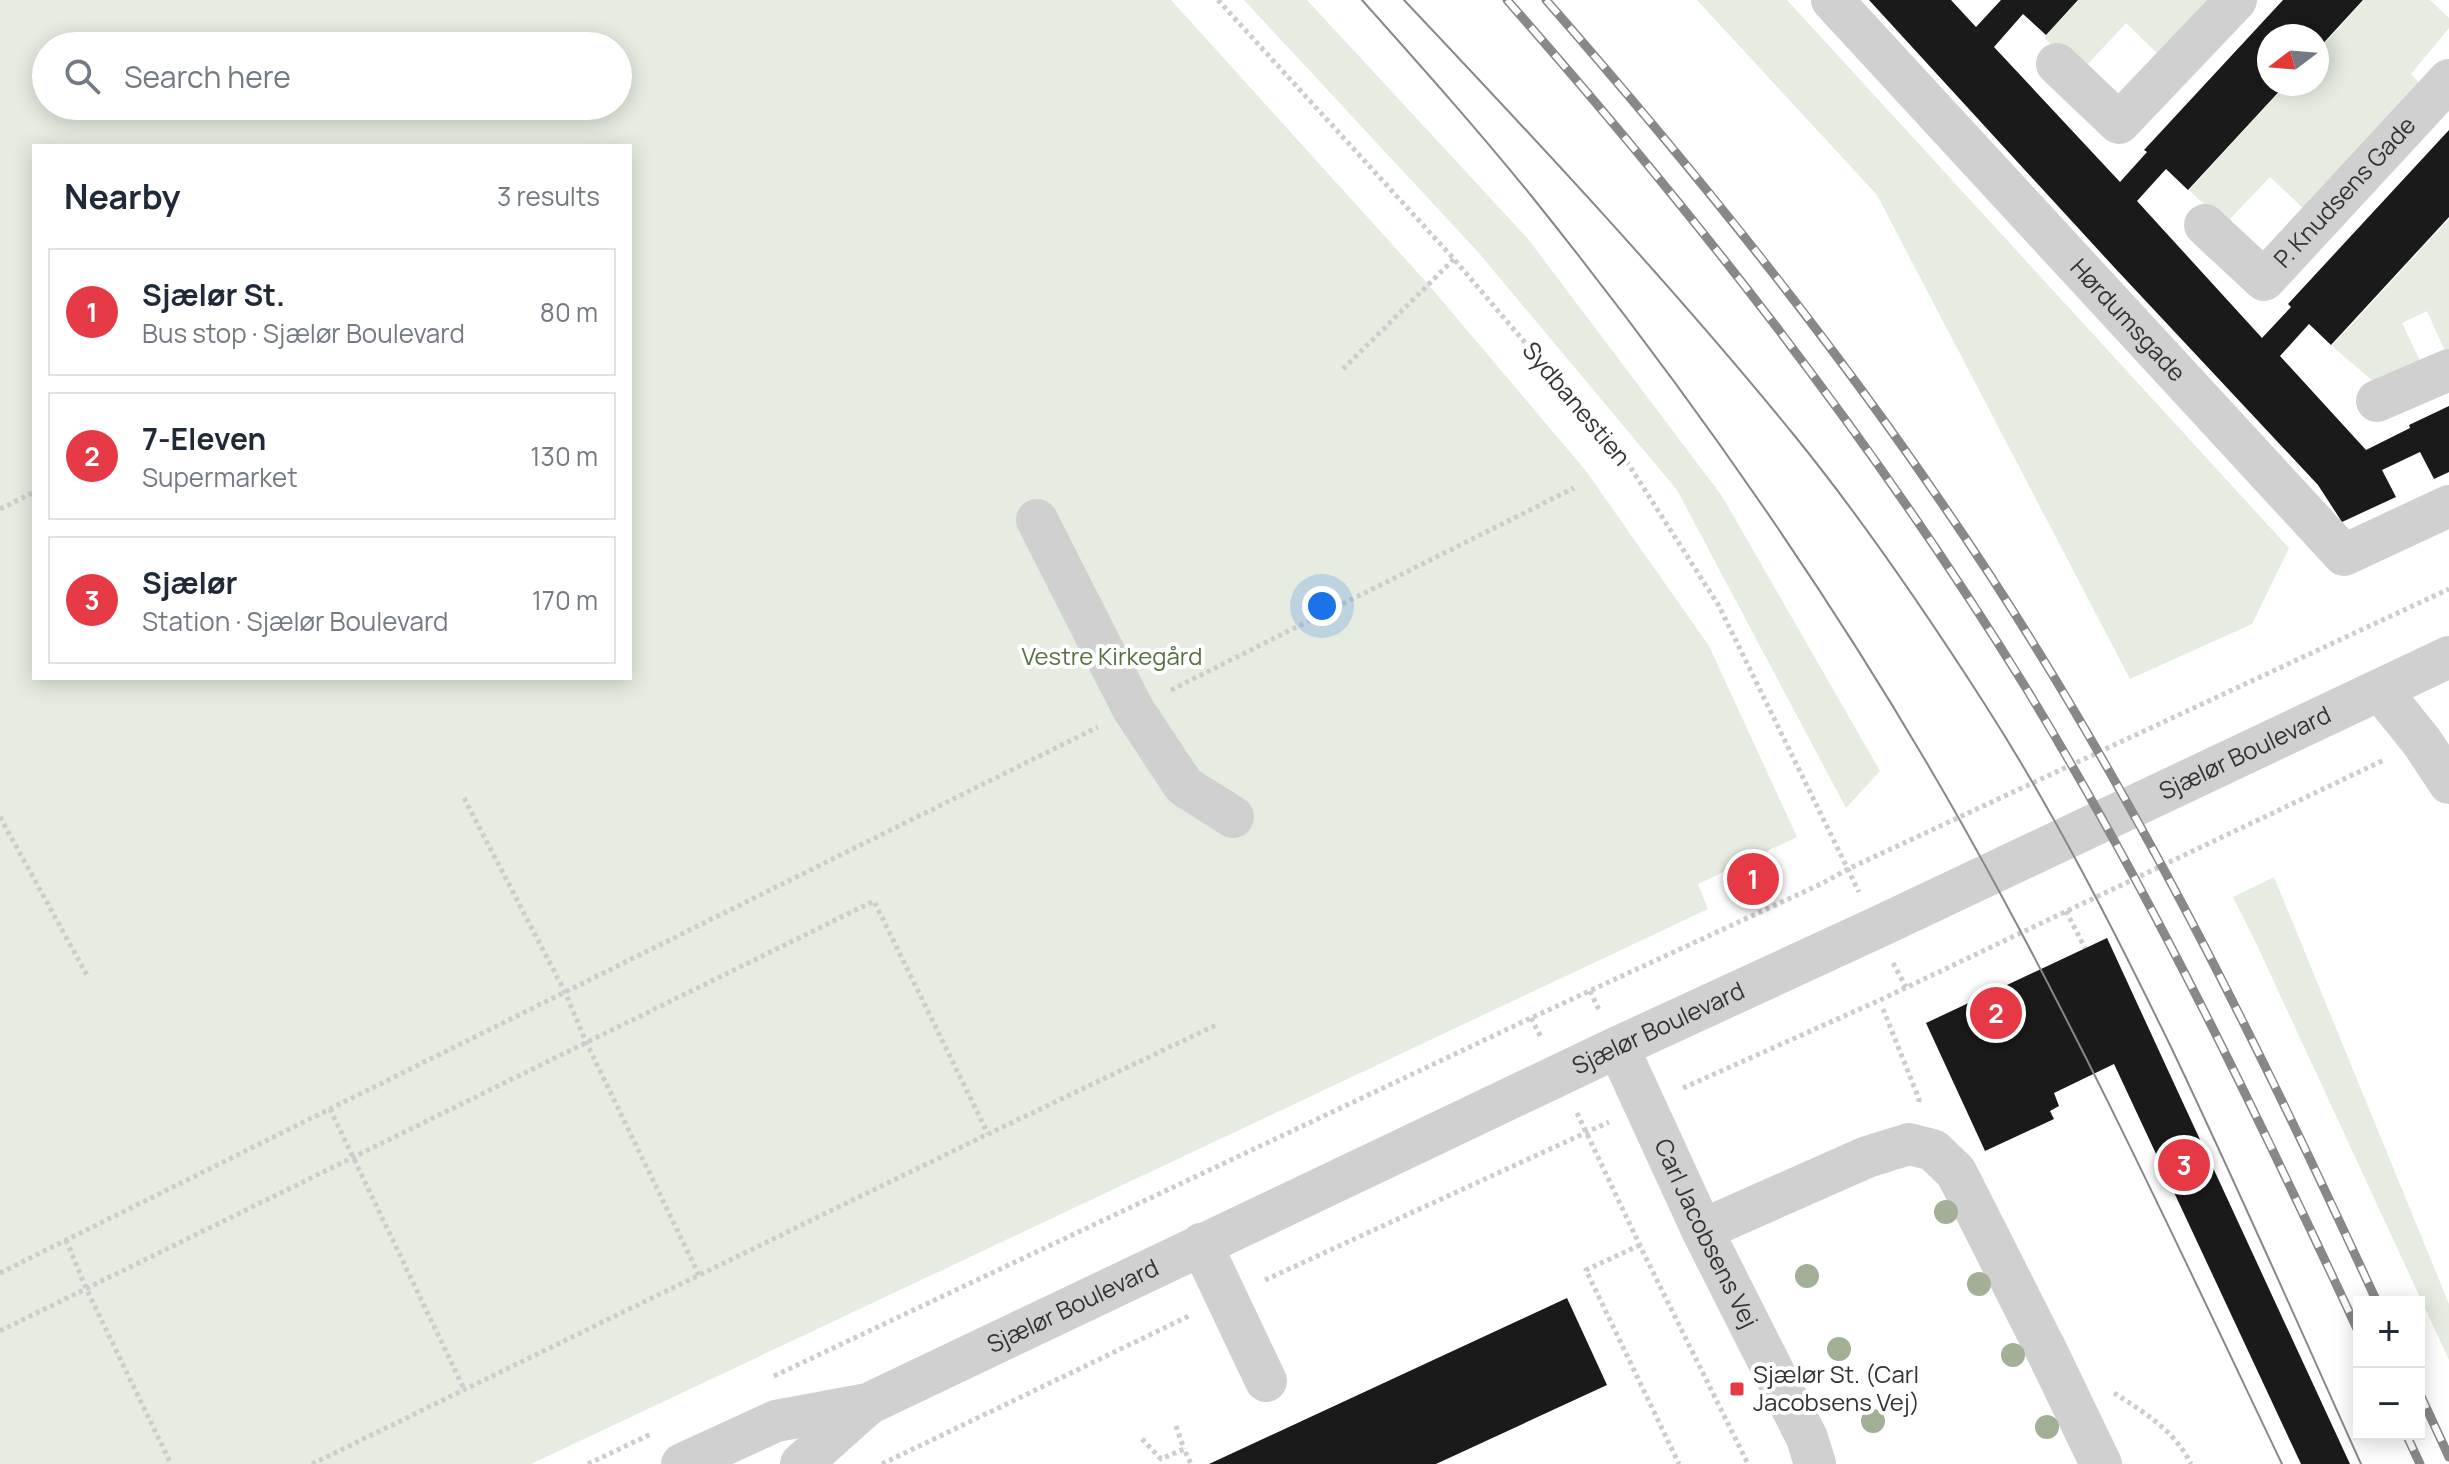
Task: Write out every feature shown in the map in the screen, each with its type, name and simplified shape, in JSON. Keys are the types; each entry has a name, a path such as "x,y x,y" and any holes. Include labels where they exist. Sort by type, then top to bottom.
{"street":[{"name":"Hørdumsgade","path":"1832,0 2344,555 2449,506"},
{"path":"2057,64 2119,123 2236,0"},
{"name":"P. Knudsens Gade","path":"2205,225 2264,280 2449,80"},
{"path":"2377,401 2449,370"},
{"path":"1037,520 1133,709 1184,786 1233,817"},
{"name":"Sjælør Boulevard","path":"682,1464 776,1421 868,1404 1559,1074 2449,657"},
{"path":"2380,690 2422,742 2449,783"},
{"name":"Carl Jacobsens Vej","path":"1618,1047 1702,1230 1807,1438 1815,1464"},
{"path":"1702,1230 1867,1157 1909,1144 1933,1150 1956,1172 2101,1464"},
{"path":"1201,1244 1266,1381"},
{"name":"Sjælør Boulevard","path":"801,1464 868,1404"}],"path":[{"name":"Sydbanestien","path":"1218,0 1454,259 1629,465 1719,606 1848,869"},
{"path":"1343,369 1454,259"},
{"path":"0,1273 1574,488"},
{"path":"0,509 32,493"},
{"path":"767,1379 2449,589"},
{"path":"464,798 565,992 586,1042 699,1275"},
{"path":"0,817 88,977"},
{"path":"0,1331 874,901 988,1134"},
{"path":"2066,911 2085,948"},
{"path":"1883,1009 1919,1099 1909,1144"},
{"path":"1531,1018 1748,1464"},
{"path":"312,1464 1216,1025"},
{"path":"330,1109 464,1389"},
{"path":"66,1240 171,1464"},
{"path":"1640,1245 1586,1270 1679,1464"},
{"path":"2112,1392 2150,1415 2184,1450 2191,1464"},
{"path":"1176,1426 1191,1464"},
{"path":"588,1464 655,1432"},
{"path":"1142,1439 1161,1459 1184,1449"}],"green space":[{"name":"Vestre Kirkegård","path":"0,0 1171,0 1428,284 1586,471 1709,646 1797,837 1698,884 1708,909 531,1464 0,1464"},
{"path":"1244,0 1307,0 1528,239 1722,496 1880,771 1846,808 1677,490 1478,252"},
{"path":"1697,0 1787,0 2289,548 2252,624 2130,679 1877,195"},
{"path":"2079,0 2213,0 2161,57 2126,23 2083,69 2044,37"},
{"path":"2364,0 2430,0 2449,18 2449,28 2411,74 2421,85 2306,211 2270,177 2225,224 2189,190 2276,96 2329,96 2329,39"},
{"path":"2449,219 2449,349 2445,351 2427,311 2402,323 2421,363 2374,382 2332,346"},
{"path":"2274,877 2449,1304 2449,1360 2425,1308 2425,1296 2419,1296 2233,897"}],"building":[{"path":"1869,0 1951,0 1976,27 2001,0 2078,0 2046,35 2023,14 1994,47 2120,182 2147,152 2144,150 2257,28 2257,96 2275,96 2188,190 2166,169 2137,201 2262,338 2291,307 2288,304 2449,130 2449,217 2331,345 2309,324 2280,356 2366,450 2449,406 2449,472 2434,479 2420,452 2382,470 2396,497 2342,522 2318,485"},
{"path":"2283,0 2363,0 2329,37 2329,24 2261,24"},
{"path":"2107,938 2350,1464 2301,1464 2114,1064 2054,1093 2059,1106 2050,1111 2054,1119 1985,1151 1926,1023"},
{"path":"1567,1298 1607,1385 1436,1464 1209,1464"}],"tram line":[{"path":"1362,0 1449,98 1592,272 1760,502 1865,661 1962,824 2047,981 2282,1464"},
{"path":"1404,0 1603,214 1794,435 1893,566 1962,669 2035,786 2127,958 2219,1149 2361,1464"}],"railway":[{"path":"1507,0 1647,164 1781,333 1846,420 1968,597 2072,766 2160,925 2242,1087 2353,1320"},
{"path":"1546,0 1650,121 1800,308 1895,436 2004,597 2064,694 2176,893 2280,1096 2374,1296"},
{"path":"2425,1405 2449,1457"},
{"path":"2409,1440 2420,1464"}],"place":[{"name":"Sjælør St.","path":"1753,879"},
{"name":"7-Eleven","path":"1996,1013"},
{"name":"Sjælør","path":"2184,1165"},
{"name":"Sjælør St. (Carl Jacobsens Vej)","path":"1737,1389"}]}
